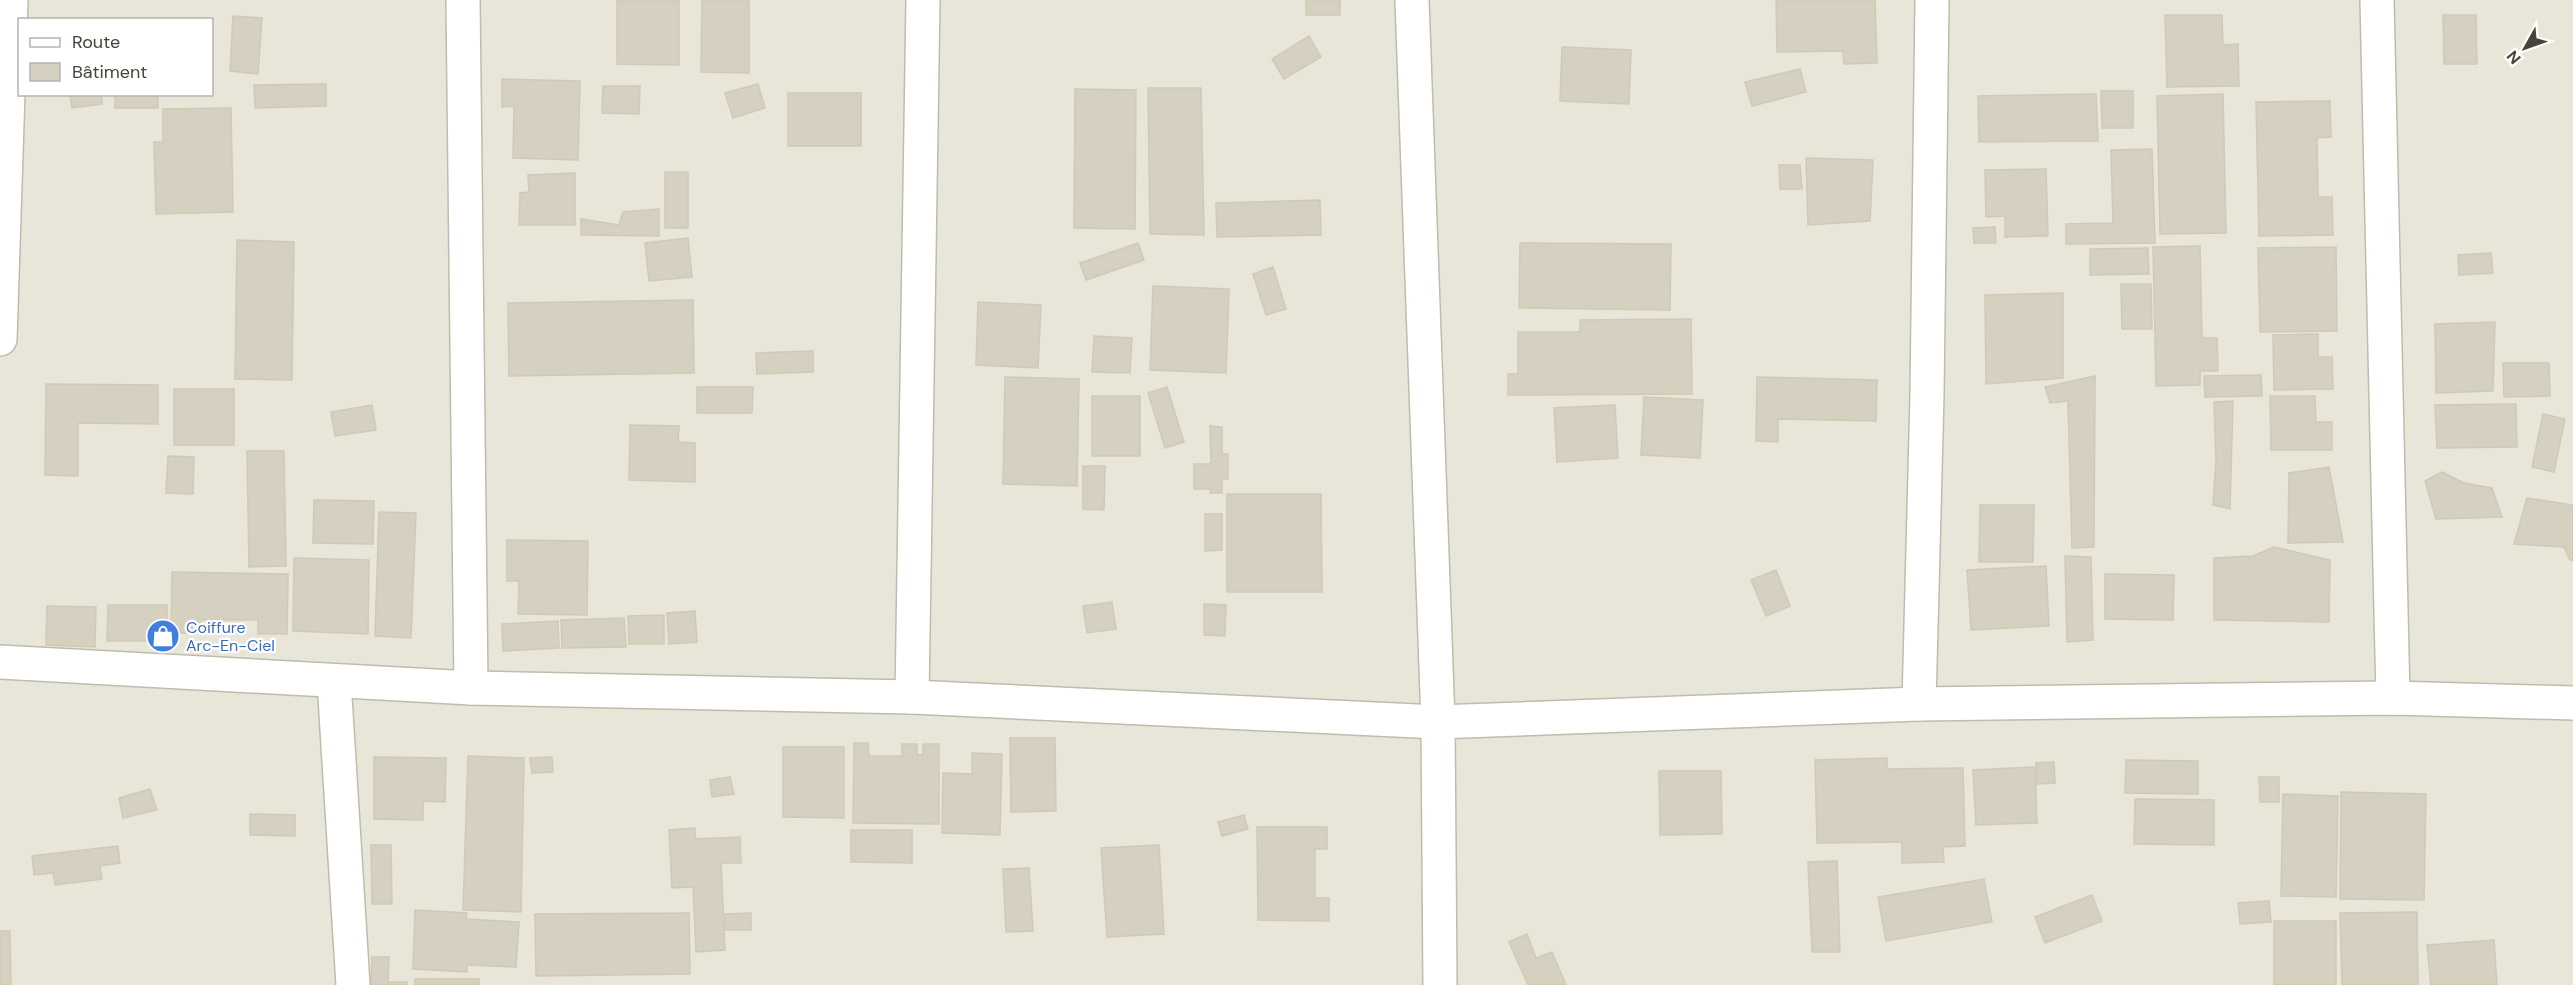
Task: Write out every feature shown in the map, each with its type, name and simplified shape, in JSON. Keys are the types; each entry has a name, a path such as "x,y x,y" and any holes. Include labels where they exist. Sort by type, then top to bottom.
{"street":[{"path":"0,339 11,0"},
{"path":"463,0 471,688"},
{"path":"912,697 922,0"},
{"path":"1412,0 1438,722 1440,985"},
{"path":"1919,704 1927,395 1932,0"},
{"path":"2377,0 2392,698"},
{"path":"0,662 471,688 912,697 1438,722 1919,704 2392,698 2573,703"},
{"path":"334,681 354,985"}],"shaded area":[{"path":"0,0 2573,0 2573,985 0,985"}],"building":[{"path":"617,0 679,0 679,65 617,64"},
{"path":"702,0 749,0 749,73 701,72"},
{"path":"1306,0 1340,0 1340,15 1306,15"},
{"path":"1776,0 1875,0 1877,63 1844,64 1843,51 1777,52"},
{"path":"2165,15 2222,15 2223,45 2238,44 2239,86 2167,87"},
{"path":"2443,15 2476,15 2477,64 2444,64"},
{"path":"233,16 262,18 258,74 230,71"},
{"path":"1309,36 1321,57 1284,79 1272,59"},
{"path":"1562,47 1631,50 1629,104 1560,101"},
{"path":"1800,69 1806,92 1752,106 1745,82"},
{"path":"502,79 580,81 578,160 513,158 514,106 502,107"},
{"path":"326,84 326,106 255,108 254,85"},
{"path":"758,84 765,108 733,118 725,93"},
{"path":"603,86 640,86 639,114 602,113"},
{"path":"1148,88 1201,88 1204,235 1150,234"},
{"path":"1075,89 1136,90 1135,229 1074,228"},
{"path":"2101,91 2133,91 2133,128 2102,128"},
{"path":"788,93 861,93 861,146 788,146"},
{"path":"2096,94 2098,141 1979,142 1978,96"},
{"path":"2223,94 2226,233 2160,234 2157,96"},
{"path":"70,96 102,96 102,104 72,108"},
{"path":"115,96 158,96 158,108 115,108"},
{"path":"2330,101 2331,137 2317,138 2318,197 2332,197 2333,235 2259,236 2256,102"},
{"path":"231,108 233,212 156,214 154,142 163,142 163,109"},
{"path":"2152,149 2155,243 2066,244 2066,224 2113,223 2111,150"},
{"path":"1806,158 1873,160 1870,221 1808,225"},
{"path":"1779,165 1800,165 1802,189 1780,189"},
{"path":"2046,169 2048,236 2005,237 2005,216 1986,217 1985,170"},
{"path":"665,172 688,172 688,228 665,228"},
{"path":"575,173 575,225 519,225 520,193 529,192 528,175"},
{"path":"1320,200 1321,235 1217,237 1216,203"},
{"path":"659,209 659,236 581,235 581,219 619,225 623,212"},
{"path":"1995,227 1996,243 1974,243 1973,228"},
{"path":"688,238 692,277 649,281 645,243"},
{"path":"237,240 294,242 292,380 235,379"},
{"path":"1138,243 1144,260 1086,280 1080,263"},
{"path":"1520,243 1671,244 1670,310 1519,308"},
{"path":"2200,246 2202,338 2217,338 2218,371 2200,371 2200,385 2156,386 2153,247"},
{"path":"2336,247 2337,331 2260,332 2258,248"},
{"path":"2148,248 2149,274 2090,275 2090,249"},
{"path":"2491,253 2493,273 2459,275 2458,255"},
{"path":"1273,267 1286,309 1266,315 1253,274"},
{"path":"2121,284 2151,284 2152,329 2122,329"},
{"path":"1153,286 1229,289 1226,373 1150,370"},
{"path":"2063,293 2063,378 1986,384 1985,295"},
{"path":"693,300 694,373 509,376 508,303"},
{"path":"978,302 1041,305 1038,368 976,365"},
{"path":"1691,319 1692,394 1508,395 1508,374 1518,374 1518,332 1580,332 1580,320"},
{"path":"2495,322 2493,391 2436,393 2435,324"},
{"path":"2318,334 2318,357 2332,357 2333,389 2274,390 2273,335"},
{"path":"1094,336 1132,338 1130,373 1092,372"},
{"path":"813,351 813,372 757,374 756,353"},
{"path":"2503,363 2549,363 2550,396 2504,397"},
{"path":"2261,375 2262,396 2205,397 2204,376"},
{"path":"2095,376 2094,547 2072,548 2068,401 2050,403 2045,387"},
{"path":"1005,377 1079,379 1077,486 1003,484"},
{"path":"1757,377 1877,380 1876,421 1778,419 1778,442 1756,441"},
{"path":"46,384 158,385 158,424 78,423 78,476 45,475"},
{"path":"697,387 753,387 752,413 697,413"},
{"path":"1167,387 1184,442 1165,448 1148,393"},
{"path":"174,389 234,389 234,445 174,445"},
{"path":"1092,396 1140,396 1140,456 1092,456"},
{"path":"2270,396 2315,396 2316,422 2332,422 2332,450 2271,450"},
{"path":"1644,397 1703,400 1700,458 1641,455"},
{"path":"2233,401 2230,509 2213,505 2216,461 2214,402"},
{"path":"2516,404 2517,447 2437,448 2435,405"},
{"path":"372,405 376,430 335,436 331,412"},
{"path":"1615,405 1618,458 1557,462 1554,408"},
{"path":"2543,414 2565,419 2554,472 2532,467"},
{"path":"630,425 679,426 678,442 695,443 695,482 629,480"},
{"path":"1210,426 1222,427 1222,454 1228,454 1228,479 1222,479 1222,493 1210,493 1211,489 1194,489 1194,464 1211,464"},
{"path":"247,451 284,451 286,566 249,567"},
{"path":"168,456 194,457 193,494 166,493"},
{"path":"1083,466 1105,466 1104,510 1083,509"},
{"path":"2329,467 2343,542 2288,543 2289,473"},
{"path":"2442,472 2464,483 2492,488 2502,517 2436,519 2425,481"},
{"path":"1227,494 1321,494 1322,592 1227,592"},
{"path":"2527,498 2573,505 2573,561 2570,560 2564,547 2514,544"},
{"path":"314,500 374,501 373,544 313,543"},
{"path":"1980,505 2034,505 2033,562 1979,562"},
{"path":"379,512 416,513 411,638 375,636"},
{"path":"1205,514 1222,514 1222,550 1205,551"},
{"path":"507,540 588,541 587,615 518,614 519,581 507,581"},
{"path":"2274,547 2330,560 2329,622 2214,620 2214,558 2253,556"},
{"path":"2065,556 2091,557 2093,640 2067,642"},
{"path":"294,558 369,560 368,634 293,631"},
{"path":"2046,566 2049,626 1971,630 1967,570"},
{"path":"1776,570 1790,606 1766,616 1751,580"},
{"path":"172,572 288,574 287,634 258,634 258,620 201,620 201,633 171,633"},
{"path":"2105,574 2174,575 2173,620 2105,619"},
{"path":"1112,602 1116,629 1087,633 1083,606"},
{"path":"1204,604 1226,605 1225,636 1204,635"},
{"path":"108,605 167,605 167,641 107,641"},
{"path":"47,606 96,607 95,647 46,645"},
{"path":"695,611 697,642 669,644 667,613"},
{"path":"664,615 664,644 629,644 628,616"},
{"path":"624,618 626,647 562,648 561,620"},
{"path":"558,621 559,648 503,651 502,624"},
{"path":"1010,738 1055,738 1056,811 1011,812"},
{"path":"854,743 868,743 869,756 902,756 902,744 917,744 917,755 923,755 923,744 939,744 939,824 853,823"},
{"path":"783,747 844,747 844,818 783,817"},
{"path":"972,753 1002,754 1000,835 942,833 943,773 972,774"},
{"path":"468,756 524,758 521,912 463,910"},
{"path":"374,757 446,758 445,802 423,801 423,820 374,819"},
{"path":"552,757 553,772 532,773 530,758"},
{"path":"1887,758 1887,769 1963,768 1965,846 1943,847 1944,862 1902,863 1902,842 1817,843 1815,760"},
{"path":"2126,760 2198,761 2198,794 2125,793"},
{"path":"2054,762 2055,783 2037,784 2036,763"},
{"path":"2035,767 2037,823 1976,825 1973,770"},
{"path":"1659,771 1721,771 1722,834 1660,835"},
{"path":"730,777 734,794 712,797 710,780"},
{"path":"2259,777 2279,777 2279,802 2260,802"},
{"path":"150,789 157,810 123,818 119,798"},
{"path":"2341,792 2426,794 2424,900 2340,899"},
{"path":"2283,794 2338,796 2336,897 2281,896"},
{"path":"2135,799 2214,800 2214,845 2134,844"},
{"path":"250,814 295,815 295,836 250,835"},
{"path":"1244,815 1248,829 1222,836 1218,822"},
{"path":"1257,827 1327,827 1327,849 1315,849 1315,898 1329,898 1329,921 1258,920"},
{"path":"695,828 695,839 740,837 741,863 721,863 725,950 696,952 693,887 672,888 669,830"},
{"path":"851,830 912,830 912,863 851,862"},
{"path":"371,845 391,845 392,904 372,904"},
{"path":"1159,845 1164,934 1107,937 1101,848"},
{"path":"118,846 120,863 100,866 102,879 55,885 53,873 34,875 32,856"},
{"path":"1837,861 1840,952 1812,952 1808,862"},
{"path":"1029,868 1033,931 1006,932 1003,869"},
{"path":"1984,879 1992,922 1886,941 1878,897"},
{"path":"2092,895 2102,921 2045,943 2035,917"},
{"path":"2269,901 2271,922 2240,924 2238,903"},
{"path":"415,910 467,913 466,919 519,922 516,967 467,965 467,972 413,969"},
{"path":"2417,912 2418,985 2342,985 2340,913"},
{"path":"689,913 690,974 536,976 535,914"},
{"path":"751,913 751,930 725,930 725,914"},
{"path":"2274,921 2336,921 2336,985 2274,985"},
{"path":"0,931 10,931 11,985 0,985"},
{"path":"1527,934 1536,958 1552,952 1566,985 1528,985 1509,942"},
{"path":"2494,940 2497,985 2431,985 2427,945"},
{"path":"372,957 389,957 388,982 407,982 407,985 371,985"},
{"path":"415,979 479,979 479,985 415,985"}],"place":[{"name":"Coiffure Arc-En-Ciel","path":"163,636"}]}
